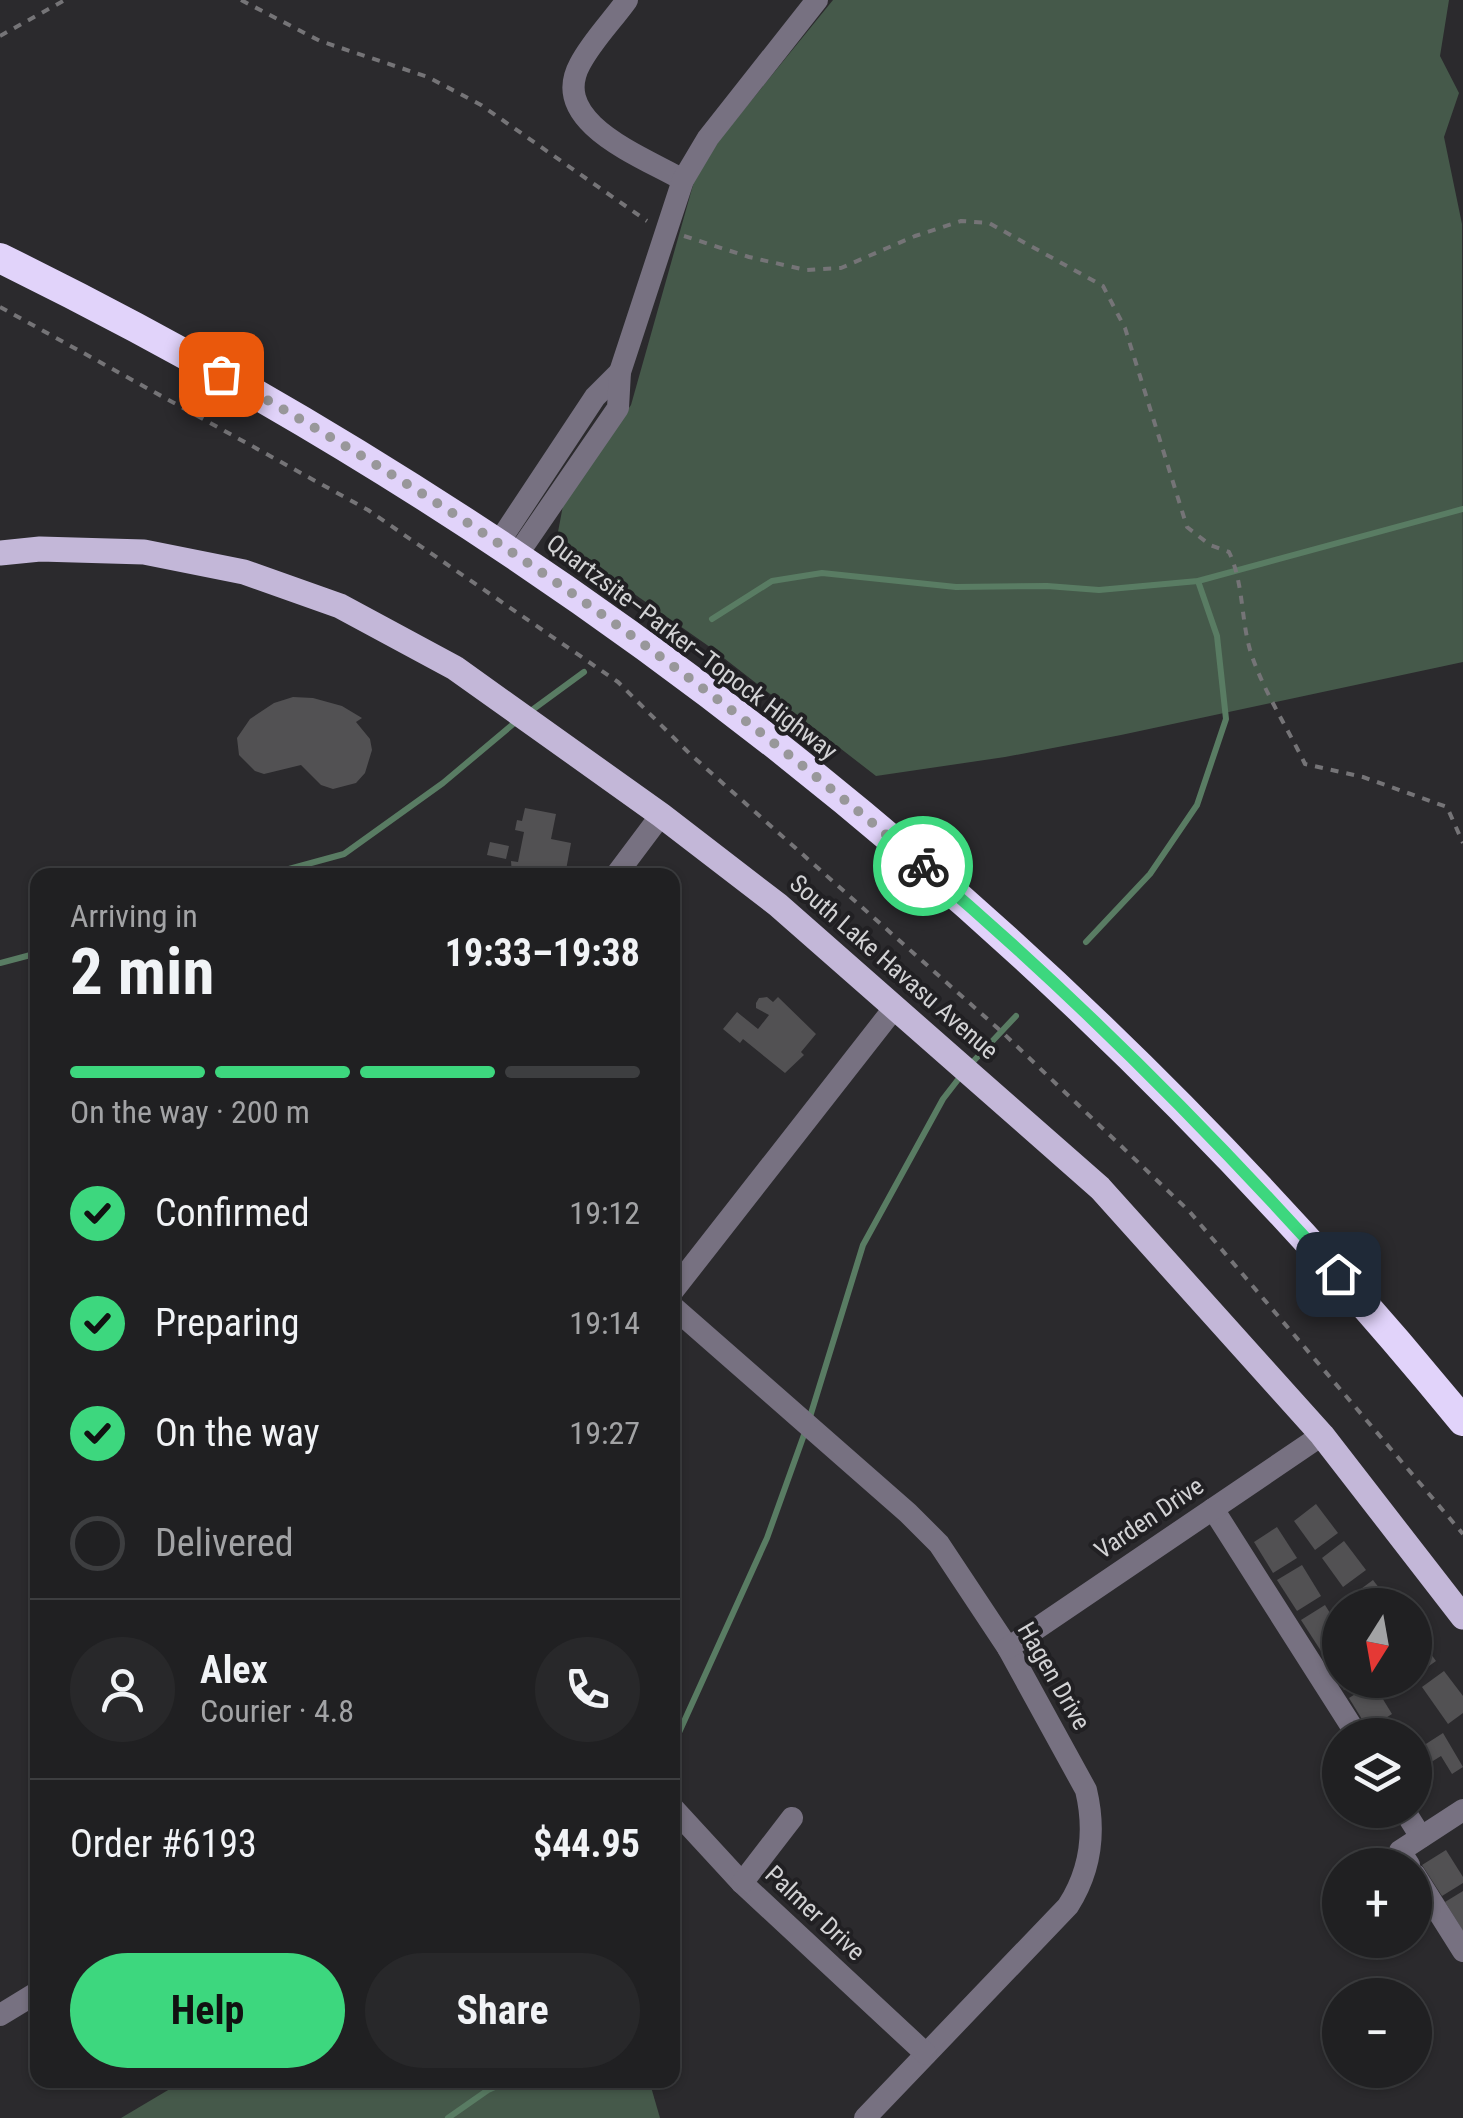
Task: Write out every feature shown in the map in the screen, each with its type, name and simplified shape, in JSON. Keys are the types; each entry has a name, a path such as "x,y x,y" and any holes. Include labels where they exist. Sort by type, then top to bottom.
{"highway":[{"name":"Quartzsite–Parker–Topock Highway","path":"0,258 254,392 508,548 803,766 959,896 1135,1059 1288,1218 1463,1421"}],"main road":[{"name":"South Lake Havasu Avenue","path":"0,553 144,552 244,572 340,606 455,668 661,814 778,905 1100,1188 1322,1435 1463,1618"}],"street":[{"path":"627,0 580,65 573,96 580,113 603,136 683,180"},
{"path":"508,548 594,398 620,372 683,180 708,138 817,0"},
{"path":"621,868 661,814"},
{"path":"680,1282 895,1006"},
{"name":"Hagen Drive","path":"680,1313 939,1544 1008,1648 1086,1790 1092,1839 1088,1866 1068,1906 865,2118"},
{"name":"Varden Drive","path":"1008,1648 1322,1435"},
{"path":"1213,1508 1346,1718"},
{"path":"1405,1848 1463,1810"},
{"name":"Palmer Drive","path":"680,1816 742,1883 926,2054"},
{"path":"742,1883 792,1818"},
{"path":"1416,1828 1422,1837"},
{"path":"1432,1902 1463,1952"},
{"path":"0,2015 30,1997"}],"path":[{"path":"0,36 65,0"},
{"path":"241,0 320,42 428,77 468,98 664,230 806,270 841,268 915,236 962,221 989,223 1103,286 1125,328 1187,527 1210,546 1229,552 1238,571 1252,658 1305,764 1363,776 1447,807 1463,842"},
{"path":"0,306 368,510 618,682 690,754 1002,1032 1189,1211 1463,1534"}],"green space":[{"path":"833,0 1449,0 1440,56 1459,93 1444,137 1462,224 1463,662 1121,735 876,776 707,645 573,551 558,532 564,500 631,405 695,178 720,139"},
{"path":"172,2088 651,2088 660,2118 121,2118"}],"building":[{"path":"293,697 342,706 362,718 356,722 370,739 372,750 365,773 356,783 333,789 321,785 301,765 264,774 255,771 239,755 237,738 250,719 274,703"},
{"path":"525,808 556,814 551,839 571,843 566,868 512,868 511,861 518,862 524,832 515,830 517,820 522,821"},
{"path":"490,842 509,846 506,859 487,855"},
{"path":"767,997 773,1002 778,997 816,1034 801,1052 804,1055 785,1073 743,1039 740,1043 723,1029 737,1012 758,1029 769,1015 756,1008 756,1003"},
{"path":"1316,1504 1338,1533 1315,1550 1294,1521"},
{"path":"1277,1527 1297,1558 1273,1573 1254,1542"},
{"path":"1344,1541 1366,1570 1343,1587 1322,1558"},
{"path":"1302,1565 1321,1596 1297,1611 1277,1580"},
{"path":"1373,1580 1379,1588 1362,1588"},
{"path":"1322,1607 1322,1650 1321,1651 1301,1620"},
{"path":"1444,1671 1463,1696 1463,1713 1448,1724 1430,1698 1432,1680"},
{"path":"1349,1698 1382,1698 1392,1714 1386,1718 1361,1718"},
{"path":"1443,1733 1463,1767 1452,1774 1441,1756 1432,1762 1432,1740"},
{"path":"1446,1850 1463,1883 1442,1896 1432,1880 1432,1859"},
{"path":"1463,1891 1463,1931 1445,1902"}],"waterway":[{"path":"712,619 772,581 822,573 956,587 1099,590 1198,581 1463,509"},
{"path":"1086,942 1150,874 1197,805 1226,719 1217,636 1198,581"},
{"path":"528,713 584,672"},
{"path":"293,868 344,854 443,783 518,720"},
{"path":"0,963 30,955"},
{"path":"968,1067 1016,1016"},
{"path":"809,1420 863,1245 943,1099 960,1077"},
{"path":"680,1730 767,1538 805,1432"},
{"path":"448,2118 493,2088"}],"way so far":[{"path":"221,374 499,542 716,697 923,866"}],"route":[{"path":"923,866 1055,982 1135,1059 1338,1274"}]}
